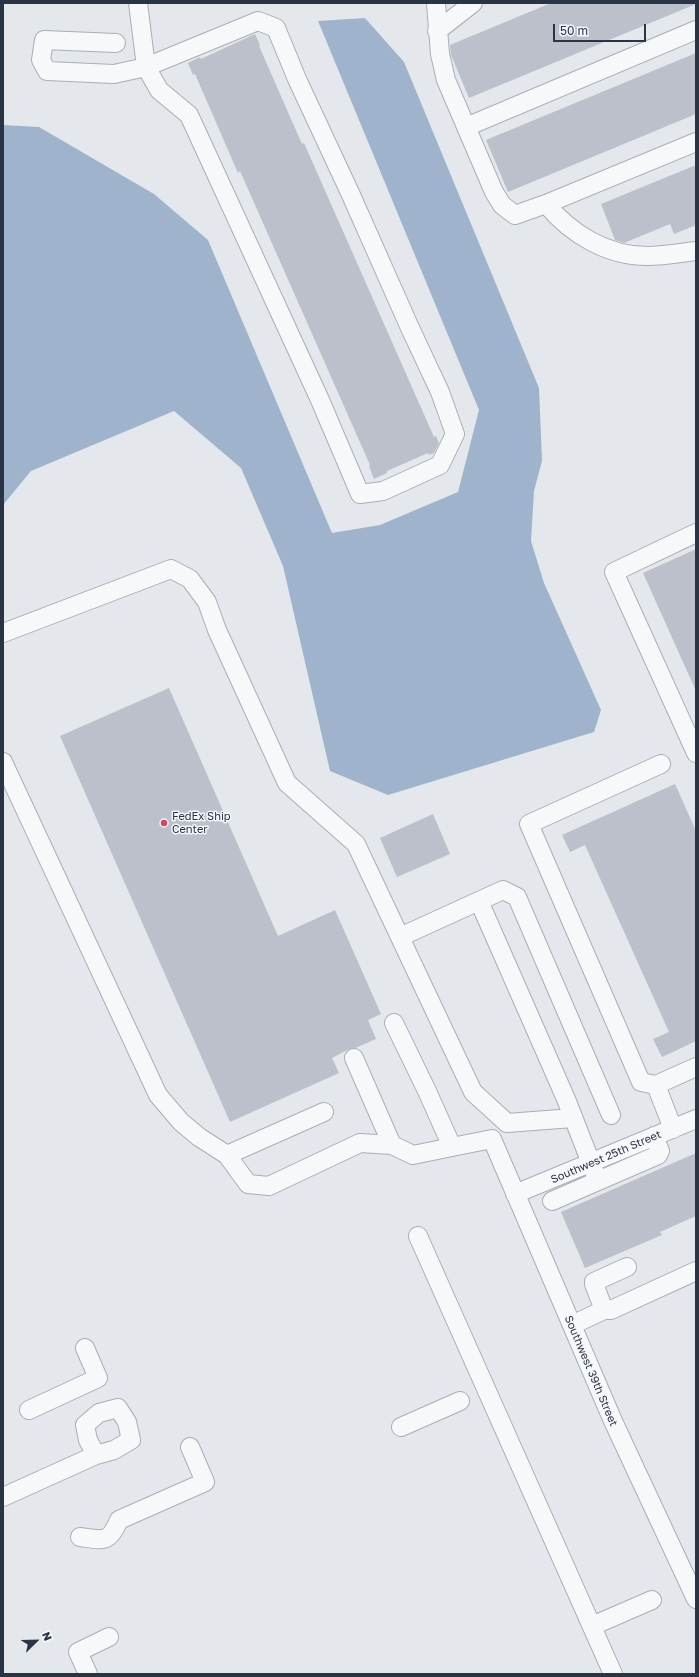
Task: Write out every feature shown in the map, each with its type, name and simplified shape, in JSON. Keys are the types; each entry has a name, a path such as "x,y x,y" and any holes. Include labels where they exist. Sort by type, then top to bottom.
{"street":[{"path":"116,43 44,40 41,60 47,72 114,74 146,67 258,21 276,28 297,79 440,392 455,434 440,465 383,491 360,494 320,400 189,115 159,90 146,67 138,3"},
{"path":"436,3 437,31 440,54 446,80 494,192 502,205 515,215 546,204 696,142"},
{"path":"437,31 473,3"},
{"path":"466,127 696,30"},
{"path":"546,204 556,216 592,243 618,253 647,256 696,251"},
{"path":"696,533 614,572 696,753"},
{"path":"3,633 171,570 190,579 207,602 217,630 287,783 356,844 473,1092 507,1123 573,1118"},
{"path":"3,762 158,1095 181,1122 227,1155 248,1184 269,1186 360,1143 392,1146 413,1155 452,1147 394,1023"},
{"path":"661,764 528,824 641,1082 656,1085 696,1067"},
{"path":"400,937 502,890 517,897 610,1115"},
{"path":"479,901 573,1118 598,1182"},
{"path":"354,1058 392,1146"},
{"path":"656,1085 673,1129"},
{"path":"227,1155 324,1112"},
{"name":"Southwest 25th Street","path":"515,1194 696,1119"},
{"path":"552,1201 658,1156 660,1152 654,1136"},
{"name":"Southwest 39th Street","path":"452,1147 492,1139 613,1421 696,1600"},
{"path":"418,1236 613,1674"},
{"path":"604,1310 594,1282 627,1267"},
{"path":"572,1325 604,1310 611,1310 696,1271"},
{"path":"29,1410 98,1378 85,1348"},
{"path":"401,1427 460,1401"},
{"path":"80,1537 102,1540 114,1534 119,1520 205,1482 190,1447"},
{"path":"3,1497 96,1455"},
{"path":"592,1626 652,1600"},
{"path":"88,1674 78,1652 109,1637"}],"water":[{"path":"365,18 404,62 539,388 542,461 534,491 531,541 544,583 601,710 594,732 388,795 330,771 283,566 241,468 174,411 31,471 3,505 3,125 39,127 154,194 208,240 332,533 380,525 458,492 479,410 318,21"}],"building":[{"path":"551,3 696,4 469,98 451,55 450,45"},
{"path":"255,34 302,144 304,143 434,437 436,436 439,443 434,453 429,455 428,453 387,471 387,473 374,479 369,466 370,465 240,171 238,173 195,74 193,75 188,63 200,57 201,59"},
{"path":"696,53 696,114 508,192 486,140"},
{"path":"696,165 696,225 674,234 670,224 624,243 615,240 601,204"},
{"path":"696,549 696,691 643,573"},
{"name":"FedEx Ship Center","path":"169,688 278,936 335,910 381,1014 368,1020 376,1039 349,1049 332,1058 339,1073 230,1122 60,736"},
{"path":"675,784 696,831 696,1041 662,1057 653,1039 669,1032 585,845 570,852 562,835"},
{"path":"433,814 450,854 397,877 380,838"},
{"path":"696,1153 696,1216 660,1232 662,1235 585,1268 561,1212"}],"place":[{"name":"FedEx Ship Center","path":"164,823"}]}
